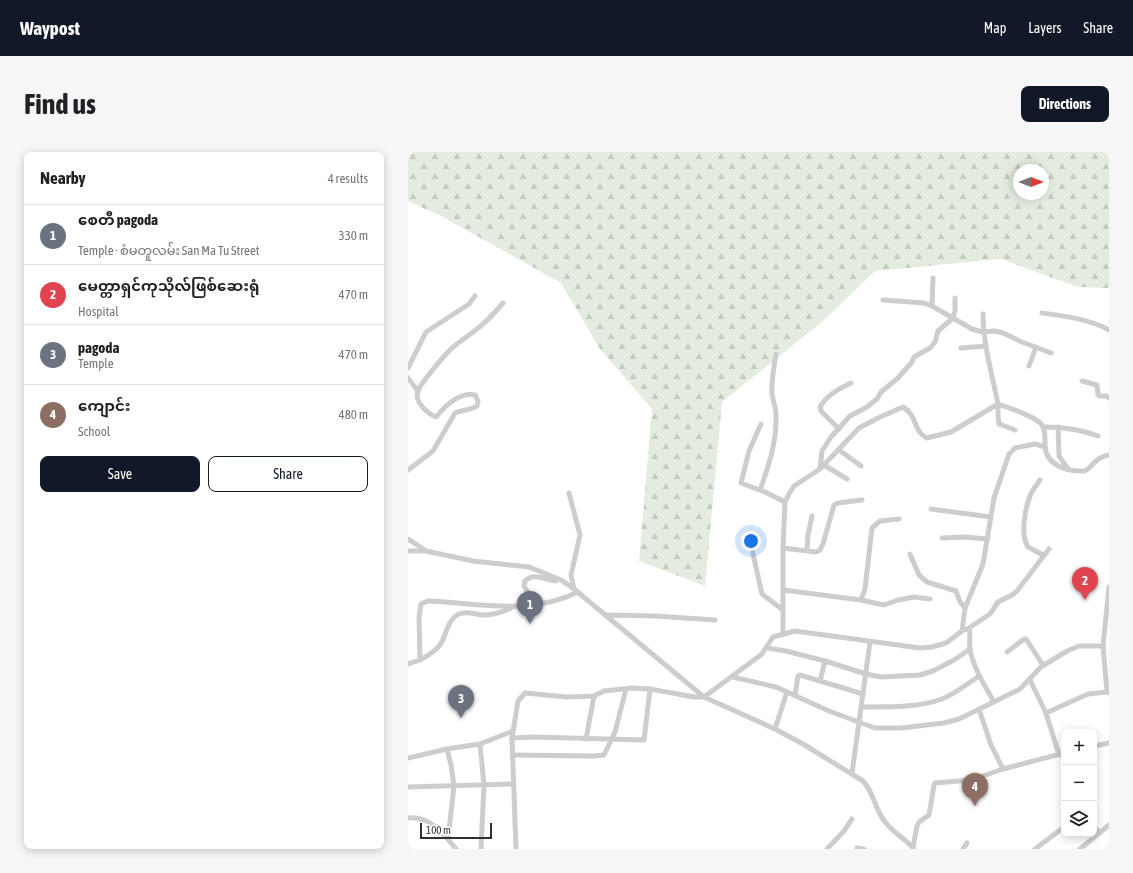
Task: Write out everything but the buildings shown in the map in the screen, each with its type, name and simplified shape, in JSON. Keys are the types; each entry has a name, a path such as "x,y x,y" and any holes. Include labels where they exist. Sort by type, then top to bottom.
{"street":[{"path":"932,306 933,278"},
{"path":"408,368 426,332 469,304 475,296"},
{"path":"822,467 822,451 831,436 850,416 867,407 877,399 881,392 898,378 912,362 914,357 930,348 935,342 938,331 953,318 955,311 955,298"},
{"path":"883,300 924,303 972,328 983,332 995,331 1003,333 1022,342 1051,352"},
{"path":"409,467 433,450 455,413 477,406 478,400 475,395 463,395 440,412 436,417 429,414 424,409 418,400 418,391 433,369 450,349 484,323 503,303"},
{"path":"1042,312 1091,322 1109,330"},
{"path":"983,314 983,332 998,404 999,424 1015,430"},
{"path":"961,348 986,346"},
{"path":"1029,366 1036,347"},
{"path":"760,490 771,460 775,441 776,414 772,394 772,380 776,354"},
{"path":"408,378 418,391"},
{"path":"1082,380 1097,385 1098,395 1109,398"},
{"path":"839,429 821,411 820,408 822,404 837,390 851,383"},
{"path":"998,404 1027,415 1042,424 1045,433 1045,447 1050,460 1055,464 1068,469 1087,470 1096,460 1103,456 1109,455"},
{"path":"783,634 783,548 785,502 794,486 822,467 859,428 898,409 903,408 908,411 912,416 920,434 927,438 951,432 998,404"},
{"path":"762,424 749,451 740,483 760,490 785,502"},
{"path":"1043,427 1058,427 1091,433 1098,436"},
{"path":"1058,427 1059,456 1068,469"},
{"path":"962,631 965,608 983,564 994,498 1009,454 1016,448 1035,444 1045,447"},
{"path":"838,450 861,466"},
{"path":"822,467 847,480"},
{"path":"1040,480 1030,496 1024,519 1024,536 1028,547 1043,556"},
{"path":"569,493 580,535 571,576 576,590"},
{"path":"783,548 816,552 822,548 834,505 838,503 862,500"},
{"path":"931,509 991,516"},
{"path":"807,550 812,516"},
{"path":"861,600 864,589 872,528 880,521 899,519"},
{"path":"749,536 762,594 783,610"},
{"path":"942,538 988,539"},
{"path":"408,539 426,551"},
{"path":"516,849 512,738 518,701 525,693 567,697 594,696 604,691 626,689 650,690 694,697 704,697 733,677 762,654 773,637 795,631 920,648 932,647 946,643 962,631 990,614 998,602 1017,591 1049,549"},
{"path":"408,551 426,551 473,561 529,567 561,580 576,590 704,697 775,729 803,744 863,781 870,788 878,811 883,820 895,833 914,848"},
{"path":"910,554 919,575 927,582 956,591 960,602 965,608"},
{"path":"537,606 524,586 524,581 533,576 554,581 561,580"},
{"path":"1046,713 1088,694 1108,693 1103,646 1109,587"},
{"path":"420,660 419,617 421,604 428,601 513,607 537,606 567,598 576,590"},
{"path":"783,590 861,600 884,605 898,600 914,597 930,599"},
{"path":"408,664 430,655 439,646 453,618 459,614 467,612 483,615 495,614 513,607"},
{"path":"605,615 656,616 715,620"},
{"path":"969,628 971,641 970,649 979,676 994,702"},
{"path":"1007,652 1018,642 1026,639 1043,665"},
{"path":"852,773 870,642"},
{"path":"733,677 776,687 829,711 875,728 901,728 944,723 959,719 1020,689 1043,665 1055,656 1079,646 1103,646"},
{"path":"767,648 786,650 866,674 881,676 920,675 933,671 954,660 970,649"},
{"path":"820,681 825,661"},
{"path":"795,695 798,676 800,675 864,694"},
{"path":"862,707 916,705 942,699 979,676"},
{"path":"914,848 917,826 919,822 929,815 935,783 971,780 1003,769 1061,754 1046,713 1030,680"},
{"path":"512,755 604,755 615,732 626,689"},
{"path":"512,738 534,737 644,740 650,690"},
{"path":"775,729 787,692"},
{"path":"586,739 594,696"},
{"path":"979,709 991,745 1003,769"},
{"path":"408,758 447,749 480,744 513,732"},
{"path":"1097,745 1109,743"},
{"path":"480,744 484,786 481,849"},
{"path":"447,749 454,786 448,839"},
{"path":"408,787 513,784"},
{"path":"408,818 415,817 434,825 456,849"},
{"path":"827,849 844,831 852,818"},
{"path":"1080,849 1109,825"},
{"path":"1035,849 1061,829"},
{"path":"963,849 967,843"},
{"path":"857,848 864,849"}],"green space":[{"path":"408,152 1109,152 1109,288 1078,287 1001,259 875,271 823,321 722,402 705,586 639,561 652,409 600,349 561,283 443,217 408,201"}],"place":[{"name":"မေတ္တာရှင်ကုသိုလ်ဖြစ်ဆေးရုံ","path":"1085,600"},
{"name":"စေတီ pagoda","path":"530,624"},
{"name":"pagoda","path":"461,718"},
{"name":"ကျောင်း","path":"975,806"}]}
